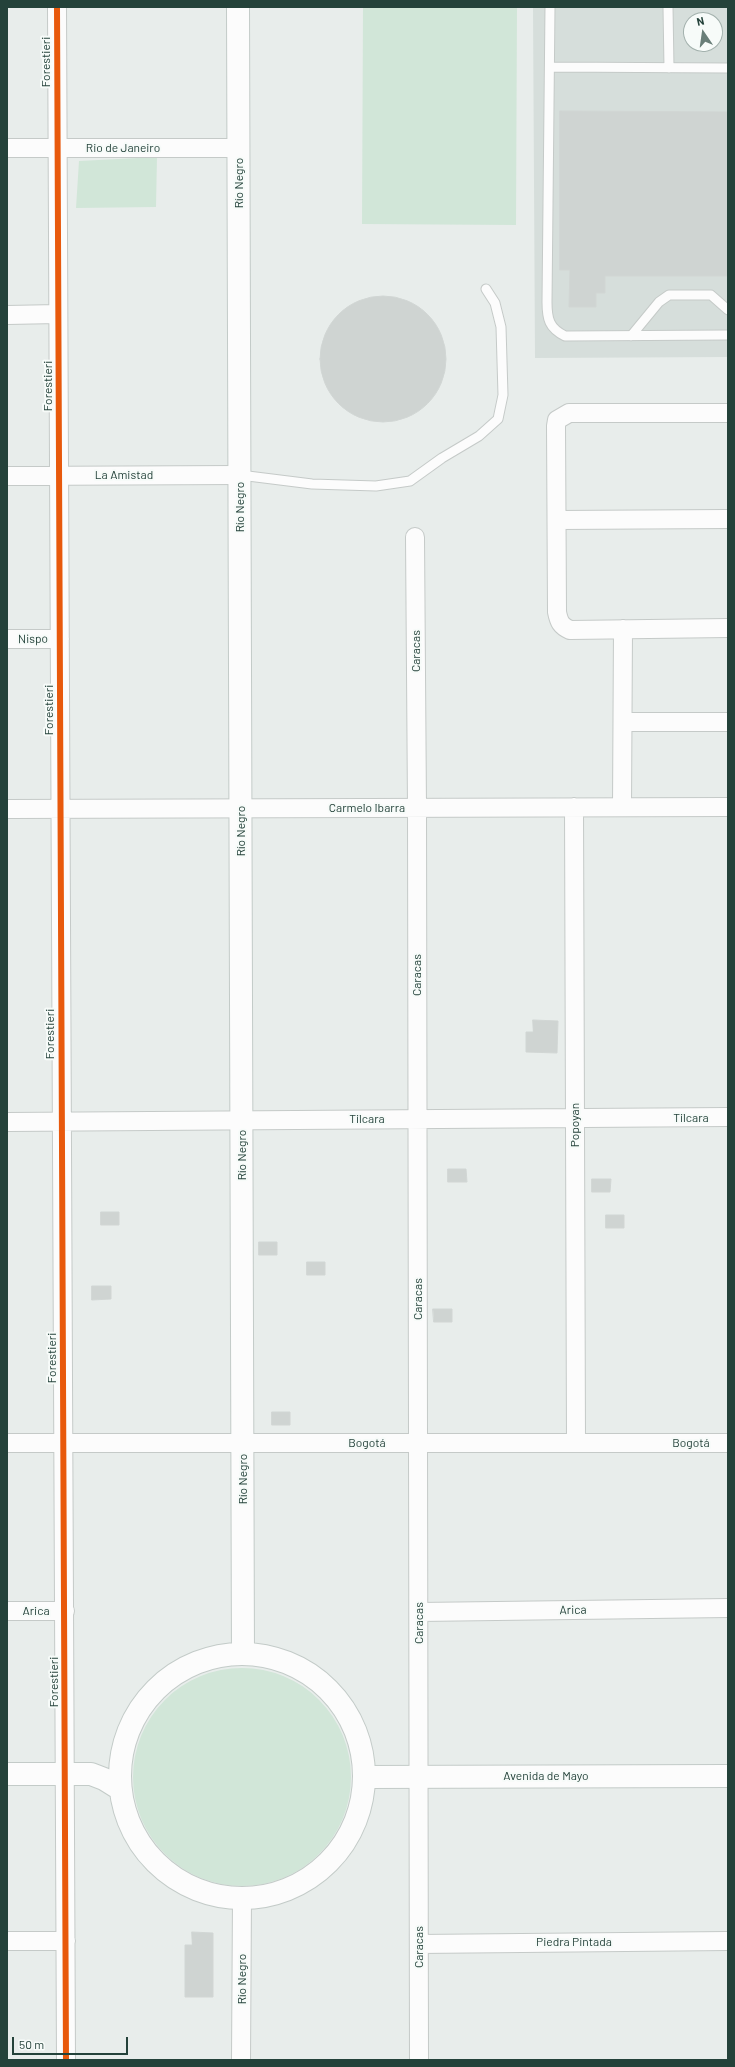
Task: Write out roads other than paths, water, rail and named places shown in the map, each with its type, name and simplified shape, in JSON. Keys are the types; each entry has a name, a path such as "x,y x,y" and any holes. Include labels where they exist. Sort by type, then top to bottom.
{"main road":[{"name":"Río Negro","path":"238,7 243,1654"},
{"path":"243,1654 278,1659 307,1672 331,1692 349,1717 361,1746 365,1777 362,1803 353,1829 338,1852 320,1871 297,1885 272,1895 242,1898 212,1895 181,1882 155,1862 135,1836 123,1806 120,1789 120,1764 125,1741 138,1712 158,1687 185,1668 215,1657 243,1654"},
{"path":"7,1774 91,1774 104,1778 120,1789"},
{"name":"Avenida de Mayo","path":"365,1777 728,1776"}],"street":[{"name":"Forestieri","path":"57,7 66,2060"},
{"name":"Rio de Janeiro","path":"7,148 239,148"},
{"path":"7,315 58,314"},
{"path":"728,413 569,413 557,420 556,426 558,520 557,612 559,622 563,627 570,630 728,628"},
{"name":"La Amistad","path":"7,476 240,475"},
{"path":"558,520 728,519"},
{"name":"Caracas","path":"415,537 420,1944 419,2060"},
{"path":"622,807 623,629"},
{"name":"Nispo","path":"7,639 60,639"},
{"path":"623,722 728,722"},
{"name":"Popoyan","path":"574,807 576,1443"},
{"name":"Carmelo Ibarra","path":"7,809 728,807"},
{"name":"Tilcara","path":"7,1122 728,1118"},
{"name":"Bogotá","path":"7,1443 728,1443"},
{"name":"Arica","path":"419,1612 728,1608"},
{"name":"Arica","path":"7,1611 65,1611"},
{"name":"Río Negro","path":"241,2060 242,1898"},
{"path":"7,1941 66,1941"},
{"name":"Piedra Pintada","path":"420,1944 728,1941"}],"lane":[{"path":"550,7 547,302 550,324 555,331 565,336 728,335"},
{"path":"668,7 669,68"},
{"path":"550,67 728,68"},
{"path":"240,475 312,484 376,486 410,481 442,458 479,436 498,419 504,395 501,327 495,303 486,289"},
{"path":"631,336 659,302 669,295 710,295 728,310"}]}
